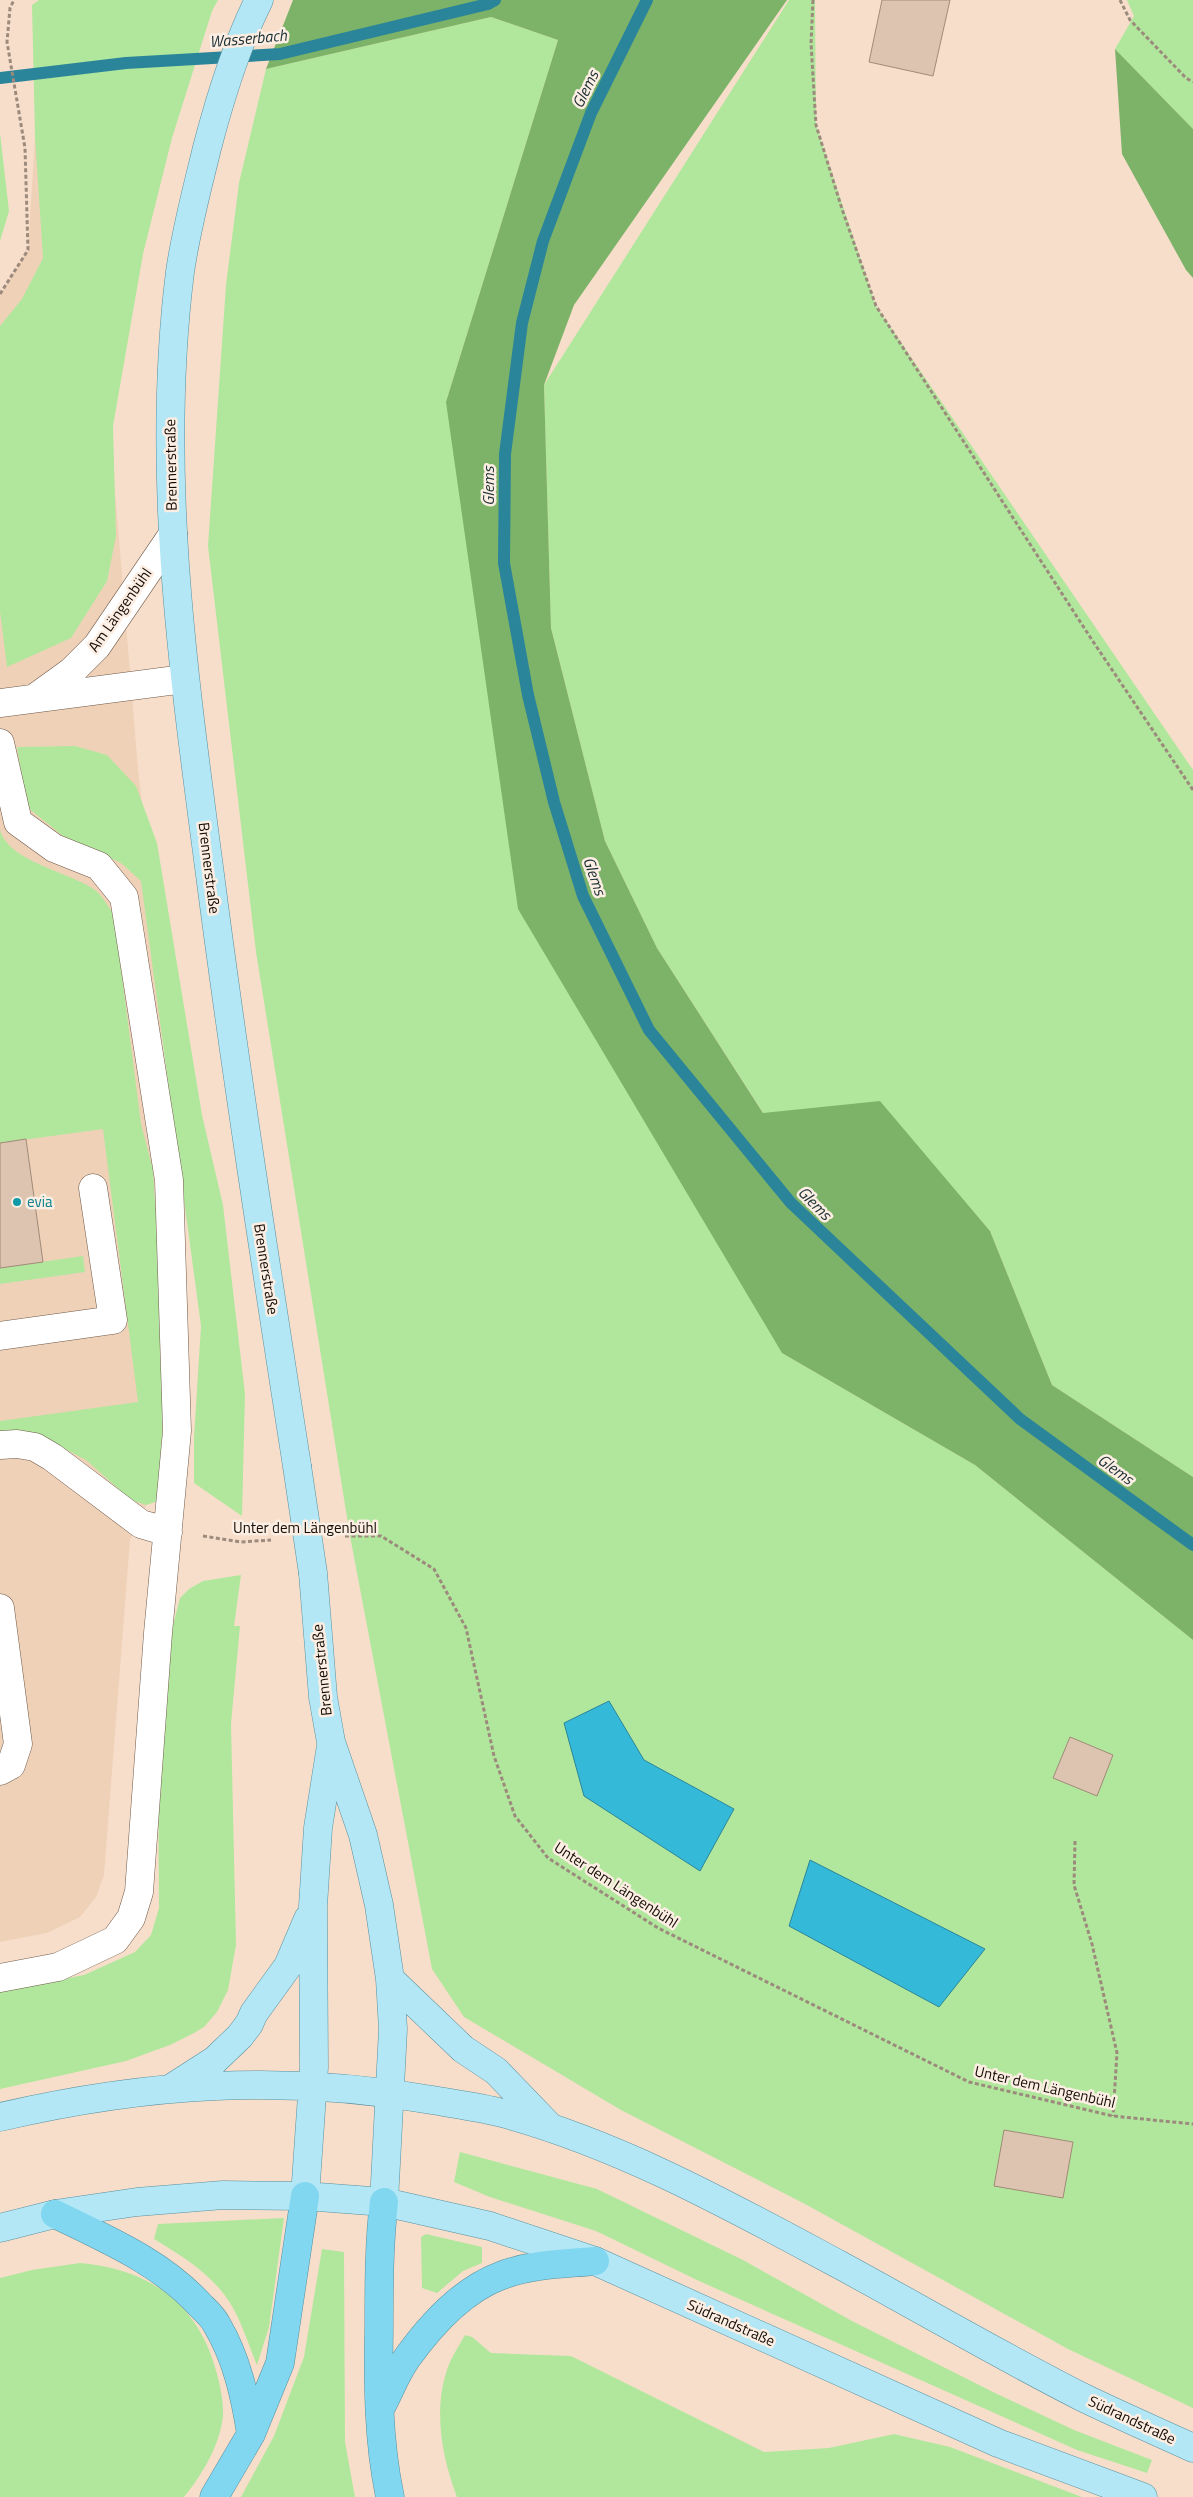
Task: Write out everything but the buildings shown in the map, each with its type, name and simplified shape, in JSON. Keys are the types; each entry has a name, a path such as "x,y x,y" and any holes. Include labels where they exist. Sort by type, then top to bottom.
{"highway":[{"path":"214,2497 251,2434 280,2363 305,2196"},
{"path":"384,2202 380,2236 378,2412 383,2464 390,2497"},
{"path":"55,2214 140,2257 183,2287 216,2323 233,2358 244,2395 251,2434"},
{"path":"378,2412 406,2360 437,2322 468,2294 500,2276 533,2267 595,2261"}],"main road":[{"name":"Brennerstraße","path":"257,4 218,106 197,186 181,269 170,408 173,534 184,679 233,1057 312,1573 323,1697 331,1742 363,1835 380,1905 390,1979 393,2029 384,2202"},
{"name":"Brennerstraße","path":"305,2196 313,2085 313,1906 318,1828 331,1742"},
{"path":"173,2087 215,2060 240,2036 288,1966 313,1906"},
{"path":"390,1979 463,2049 496,2071 552,2129"},
{"name":"Südrandstraße","path":"0,2117 68,2101 173,2087 260,2084 313,2085 390,2093 500,2113 552,2129 633,2160 707,2195 1082,2397 1193,2448"},
{"name":"Südrandstraße","path":"0,2228 55,2214 137,2202 223,2195 305,2196 384,2202 490,2226 595,2261 998,2444 1143,2497"}],"street":[{"name":"Am Längenbühl","path":"36,697 72,671 97,646 173,534"},
{"name":"Am Längenbühl","path":"0,703 184,679"},
{"path":"0,743 18,822 54,848 98,866 124,897 169,1180 177,1431 158,1634 139,1892 131,1918 115,1940 58,1967 0,1978"},
{"path":"0,1336 113,1320 93,1188"},
{"path":"0,1445 17,1444 35,1447 52,1456 141,1524 168,1532"},
{"path":"0,1608 18,1744 11,1765 0,1771"}],"path":[{"path":"0,294 28,250 25,148 7,42 10,8 14,0"},
{"path":"813,0 811,43 816,125 842,209 876,306 1092,640 1193,790"},
{"path":"1120,0 1130,20 1186,78 1193,82"},
{"name":"Unter dem Längenbühl","path":"168,1532 241,1542 281,1540"},
{"name":"Unter dem Längenbühl","path":"340,1536 380,1536 434,1569 466,1628 494,1756 515,1816 548,1858 658,1928 969,2082 1113,2116 1193,2124"},
{"path":"1075,1841 1074,1885 1092,1944 1117,2053 1113,2116"}],"shaded area":[{"path":"35,137 110,430 138,769 164,996 153,1170 163,1308 158,1501 146,1505 130,1540 104,1875 96,1897 80,1917 47,1933 0,1942 0,294 28,250"}],"green space":[{"path":"39,0 218,0 212,11 172,138 143,254 113,426 116,536 107,581 71,638 7,667 0,611 0,326 22,299 43,258 35,137 32,5"},
{"path":"293,0 787,0 574,305 544,385 551,628 605,841 657,948 763,1113 880,1101 990,1231 1052,1385 1193,1477 1193,1640 975,1465 782,1353 518,909 446,402 558,40 491,17 266,69"},
{"path":"789,0 815,0 816,125 876,306 1193,770 1193,1477 1052,1385 990,1231 880,1102 764,1114 657,948 605,841 551,628 544,385"},
{"path":"1127,0 1193,0 1193,129 1115,49 1134,16"},
{"path":"491,17 558,40 446,402 782,1353 975,1465 1193,1640 1193,2408 1068,2349 805,2204 621,2110 464,2017 432,1969 350,1536 256,952 208,546 226,285 239,183 266,69"},
{"path":"1115,49 1193,129 1193,278 1186,270 1122,154"},
{"path":"0,133 9,211 0,241"},
{"path":"75,746 107,755 136,786 157,843 202,1115 223,1205 245,1394 242,1516 194,1483 194,1438 201,1326 141,881 121,863 63,836 27,807 17,747"},
{"path":"0,830 6,841 27,858 95,890 114,914 141,1124 153,1170 166,1373 158,1501 146,1505 131,1500 86,1460 50,1441 0,1434 0,1421 138,1402 103,1129 0,1143"},
{"path":"83,1256 85,1272 0,1284 0,1268"},
{"path":"241,1575 234,1626 240,1626 231,1724 236,1945 228,1990 217,2012 204,2027 170,2045 126,2061 0,2089 0,1992 84,1975 135,1952 151,1935 159,1908 158,1754 172,1629 180,1598 189,1589 203,1581"},
{"path":"460,2152 597,2189 743,2260 852,2321 995,2393 1074,2430 1152,2460 1147,2473 1077,2450 699,2281 596,2231 490,2197 454,2182"},
{"path":"284,2218 269,2327 257,2365 237,2315 218,2287 188,2261 154,2239 158,2224"},
{"path":"426,2234 482,2247 482,2263 463,2271 437,2293 422,2288 421,2237"},
{"path":"322,2249 344,2252 345,2442 355,2497 241,2497 274,2436 304,2357"},
{"path":"80,2263 128,2273 149,2282 168,2294 198,2328 209,2349 221,2392 222,2423 208,2462 184,2497 0,2497 0,2278 32,2270"},
{"path":"465,2335 472,2337 491,2353 571,2356 764,2452 829,2448 894,2434 950,2447 1082,2497 457,2497 443,2447 440,2413 444,2378"}],"water":[{"path":"609,1701 644,1760 734,1809 700,1871 584,1796 564,1723"},
{"path":"810,1860 985,1949 939,2007 789,1926"}],"waterway":[{"name":"Wasserbach","path":"0,78 126,63 280,54 488,4 495,0"},
{"name":"Glems","path":"647,0 591,113 543,241 522,323 505,454 504,563 528,695 554,802 583,896 649,1030 791,1203 1020,1419 1193,1545"}],"place":[{"name":"evia","path":"17,1202"}]}
